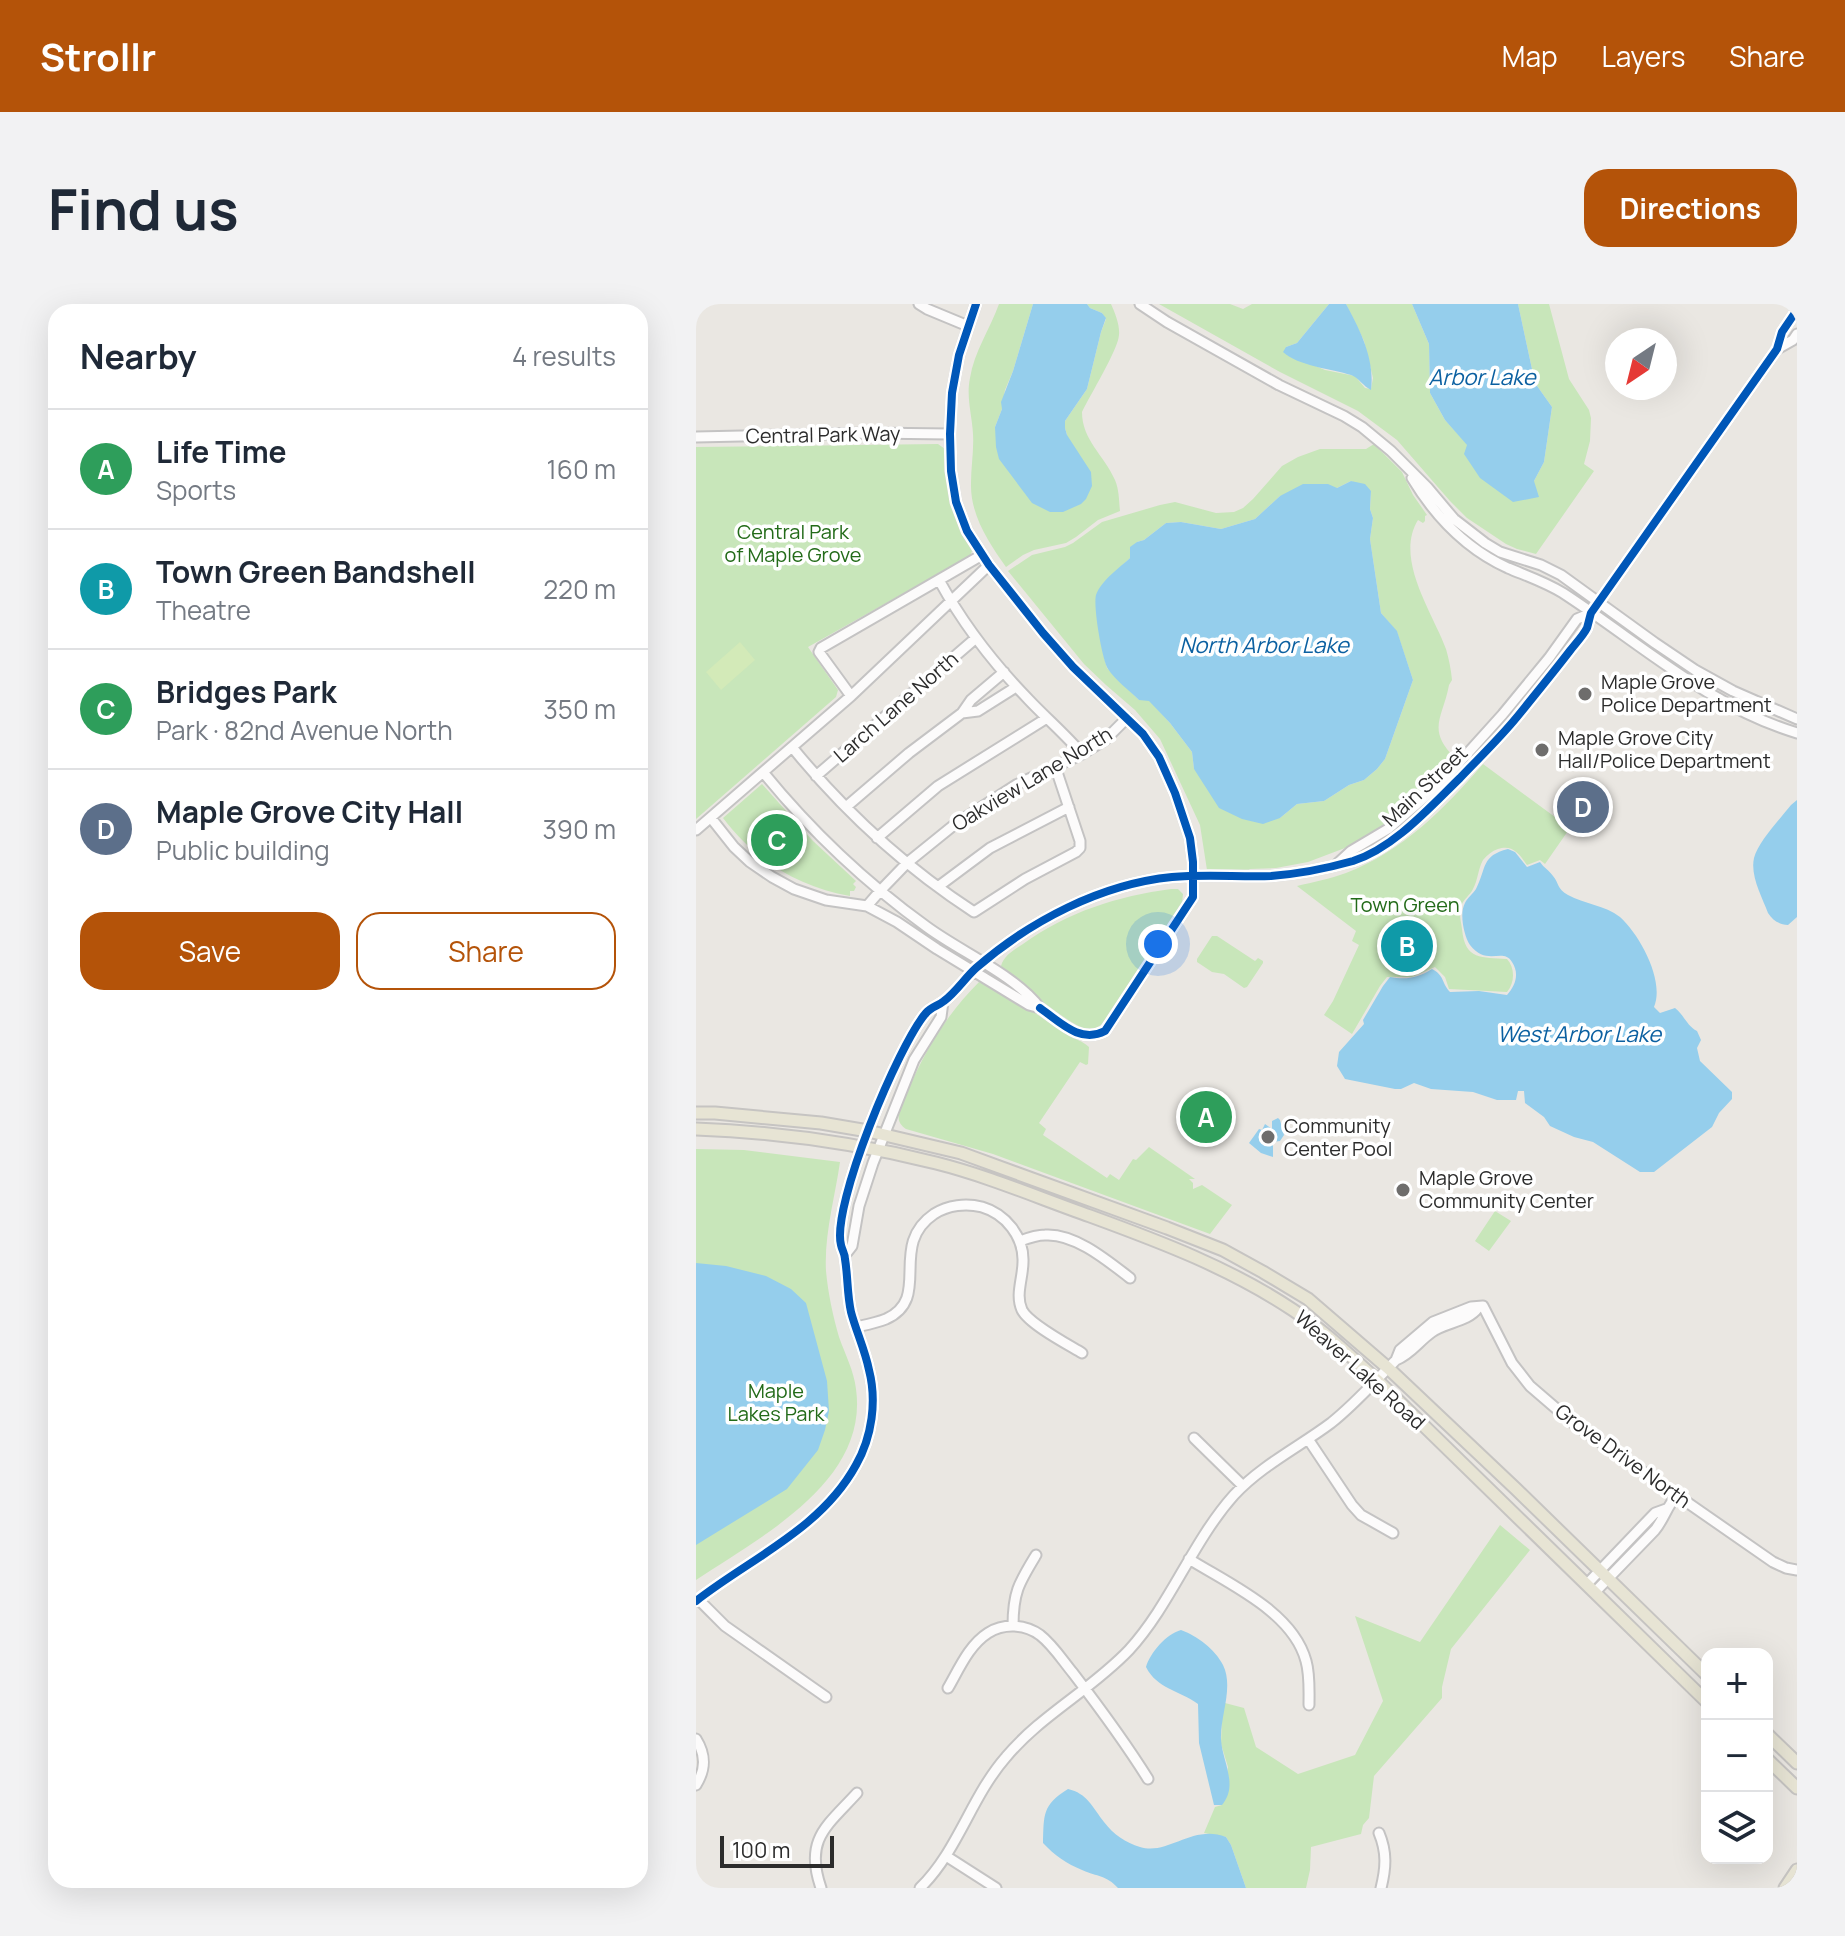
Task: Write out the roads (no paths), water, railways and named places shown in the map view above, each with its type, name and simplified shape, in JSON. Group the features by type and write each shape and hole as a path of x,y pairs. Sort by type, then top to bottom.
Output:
{"main road":[{"name":"Weaver Lake Road","path":"696,1113 821,1123 930,1145 1124,1211 1223,1250 1308,1299 1392,1364 1701,1669"},
{"name":"Weaver Lake Road","path":"696,1129 785,1134 937,1163 1177,1248 1219,1267 1296,1311 1337,1344 1701,1696"},
{"path":"1773,1740 1797,1763"},
{"path":"1773,1765 1797,1788"},
{"path":"1785,1888 1797,1870"}],"street":[{"path":"919,304 968,326"},
{"path":"763,772 830,847 880,891 1080,1035 1092,1036 1105,1031 1189,906 1195,892 1190,838 1159,757 1143,734 1073,667 989,565 967,531 956,502 951,471 952,393 959,355 976,304"},
{"path":"1140,304 1279,385 1344,416 1376,437 1427,487 1454,519 1500,552 1561,575 1655,643 1721,685 1797,719"},
{"name":"Main Street","path":"697,1600 798,1530 826,1506 856,1466 868,1438 873,1394 869,1367 848,1293 840,1229 868,1131 901,1052 929,1009 943,1002 982,963 1041,922 1085,900 1144,881 1176,877 1275,876 1337,864 1351,851 1388,829 1440,784 1503,714 1577,619 1591,613 1599,604 1777,349 1782,332 1797,310"},
{"name":"Main Street","path":"1777,349 1797,334"},
{"name":"Central Park Way","path":"696,437 950,434"},
{"path":"1406,468 1437,516 1482,554 1541,580 1714,697 1760,720 1797,733"},
{"path":"851,696 819,652 821,648 982,555"},
{"path":"696,830 851,696 989,565"},
{"path":"939,580 976,638 1016,687 1082,754"},
{"name":"Larch Lane North","path":"816,776 976,638"},
{"path":"846,807 962,713 971,700 1004,672"},
{"path":"962,713 978,711 1016,687"},
{"path":"877,838 938,786 1047,718"},
{"name":"Oakview Lane North","path":"867,906 907,863 954,825 1016,785 1105,740 1127,718"},
{"path":"792,747 877,838 974,912 1080,848 1055,766"},
{"name":"Oakview Lane North","path":"939,886 990,848 1069,807"},
{"path":"711,818 734,847 772,877 794,889 826,900 867,906 1029,1005 1040,1008"},
{"name":"Main Street","path":"845,1255 852,1246 865,1184 878,1150 914,1060 941,1017 943,1002"},
{"path":"856,1327 886,1319 898,1311 911,1286 910,1248 915,1237 933,1215 959,1205 985,1208 1010,1225 1020,1241 1024,1259 1019,1302 1023,1312 1027,1318 1082,1353"},
{"path":"1020,1241 1051,1235 1078,1243 1130,1278"},
{"name":"Grove Drive North","path":"1392,1364 1434,1331 1474,1314 1480,1307 1512,1363 1530,1386 1573,1423 1773,1562 1797,1570"},
{"path":"920,1888 946,1856 1005,1757 1040,1724 1113,1666 1131,1647 1147,1627 1218,1514 1243,1486 1344,1412 1392,1364"},
{"path":"1194,1438 1243,1486"},
{"path":"1308,1439 1361,1515 1393,1533"},
{"path":"1591,1588 1655,1530 1677,1495"},
{"path":"1013,1626 1017,1588 1036,1555"},
{"path":"1189,1559 1258,1601 1287,1627 1296,1638 1307,1665 1309,1705"},
{"path":"697,1600 725,1626 826,1697"},
{"path":"948,1688 979,1640 998,1628 1013,1626 1032,1630 1042,1637 1085,1689 1148,1779"},
{"path":"696,1739 705,1759 696,1785"},
{"path":"821,1888 814,1863 818,1839 857,1793"},
{"path":"1379,1833 1386,1859 1381,1888"},
{"path":"946,1856 996,1888"}],"water":[{"path":"1033,304 1087,304 1106,318 1087,389 1065,421 1067,435 1091,472 1092,486 1081,504 1063,512 1050,512 1032,503 999,459 996,447 995,427 1002,409 1001,402"},
{"path":"1329,304 1346,304 1356,324 1369,356 1371,390 1351,375 1306,364 1283,352 1286,347 1297,343"},
{"name":"Arbor Lake","path":"1412,304 1518,304 1535,383 1552,407 1544,462 1534,481 1539,497 1513,502 1480,478 1464,454 1467,445 1445,420 1430,393 1429,344"},
{"name":"North Arbor Lake","path":"1351,481 1365,484 1371,491 1373,518 1370,539 1381,613 1397,631 1413,680 1385,759 1364,780 1349,785 1324,801 1297,804 1280,818 1263,824 1242,819 1219,808 1194,769 1192,752 1170,723 1149,701 1139,700 1108,669 1099,632 1096,595 1106,580 1130,558 1130,547 1166,523 1181,522 1221,529 1255,519 1280,496 1303,484 1328,484 1337,488"},
{"path":"1797,800 1797,917 1788,925 1776,922 1768,913 1757,886 1753,865 1756,852 1765,838"},
{"name":"West Arbor Lake","path":"1508,849 1515,852 1527,867 1540,862 1564,893 1614,913 1628,925 1649,959 1656,984 1654,1007 1660,1013 1675,1008 1697,1031 1701,1040 1697,1048 1700,1061 1732,1092 1732,1099 1719,1113 1712,1127 1654,1172 1640,1172 1593,1142 1550,1126 1544,1117 1525,1103 1524,1091 1518,1091 1516,1100 1497,1100 1473,1092 1431,1089 1414,1083 1395,1089 1345,1079 1337,1066 1339,1052 1364,1024 1363,1020 1390,977 1412,978 1432,969 1439,974 1450,992 1479,991 1507,995 1516,975 1512,962 1504,956 1482,955 1476,951 1468,941 1462,918 1463,907 1476,889 1486,863 1493,855"},
{"name":"Community Center Pool","path":"1278,1118 1284,1135 1280,1141 1273,1142 1273,1157 1261,1153 1249,1143 1265,1124 1272,1129 1272,1121"},
{"path":"696,1263 726,1266 766,1276 791,1289 806,1303 827,1381 829,1411 818,1450 787,1489 696,1545"},
{"path":"1181,1630 1210,1648 1220,1659 1226,1674 1221,1739 1229,1789 1222,1805 1214,1805 1199,1743 1198,1704 1162,1685 1146,1667 1159,1645"},
{"path":"1068,1789 1085,1798 1116,1834 1140,1847 1160,1847 1202,1834 1226,1837 1246,1888 1118,1888 1106,1878 1071,1865 1043,1843 1046,1812 1053,1800"}],"place":[{"name":"Maple Grove Police Department","path":"1585,694"},
{"name":"Maple Grove City Hall/Police Department","path":"1542,750"},
{"name":"Maple Grove City Hall","path":"1583,807"},
{"name":"Bridges Park","path":"777,840"},
{"name":"Town Green Bandshell","path":"1407,946"},
{"name":"Life Time","path":"1206,1117"},
{"name":"Community Center Pool","path":"1268,1137"},
{"name":"Maple Grove Community Center","path":"1403,1190"}],"park label":[{"name":"Central Park of Maple Grove","path":"793,544"},
{"name":"Town Green","path":"1405,905"},
{"name":"Maple Lakes Park","path":"776,1402"}]}
